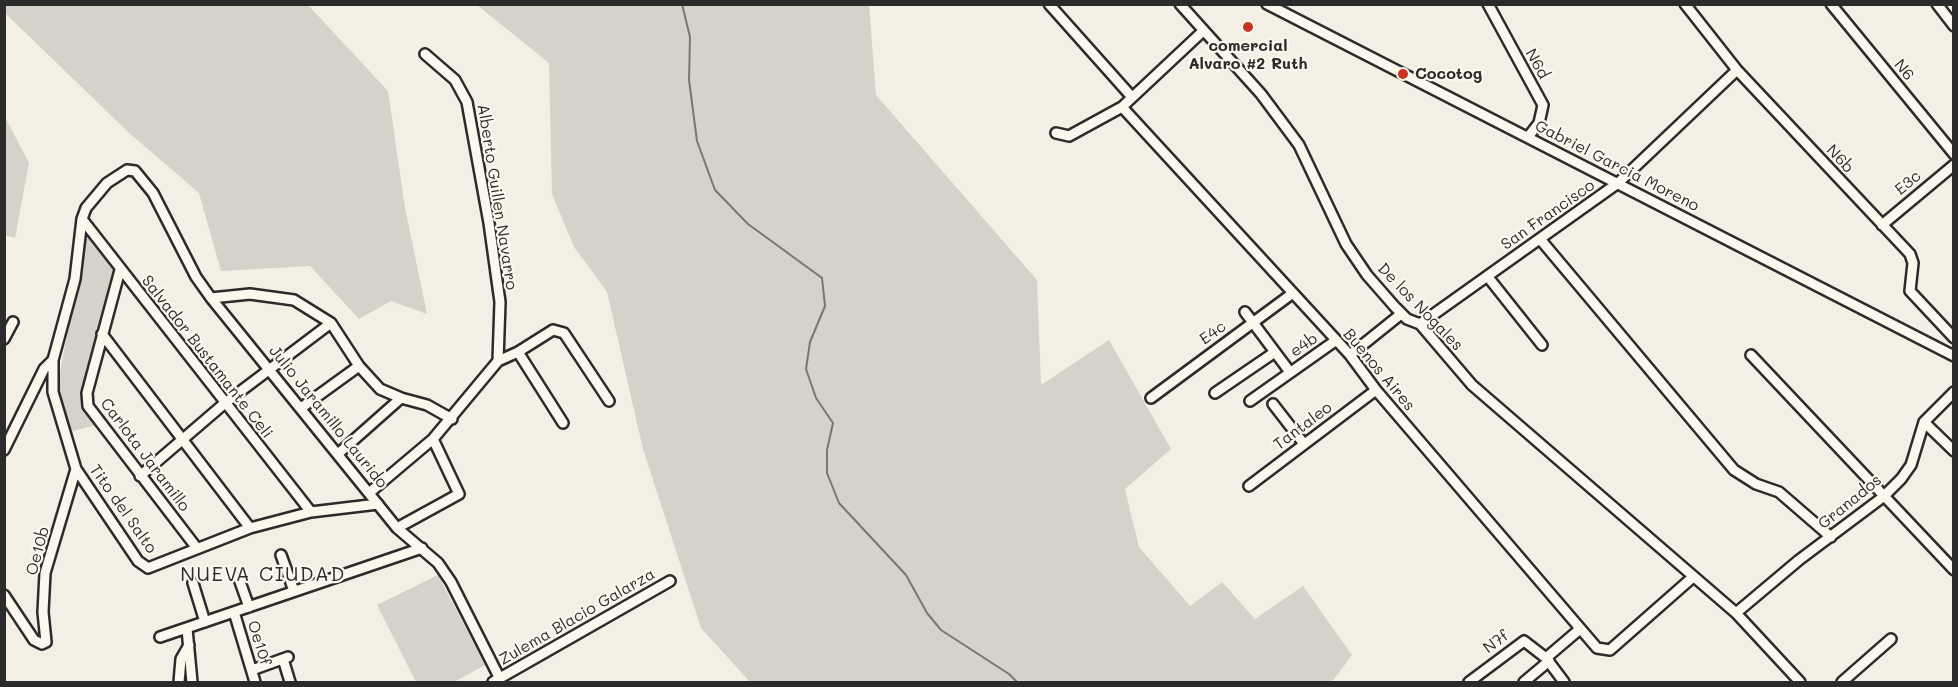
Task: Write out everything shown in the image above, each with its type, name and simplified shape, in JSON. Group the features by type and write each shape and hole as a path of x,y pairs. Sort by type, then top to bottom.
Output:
{"street":[{"path":"1048,4 1131,96"},
{"name":"De los Nogales","path":"1179,4 1202,32 1261,94 1299,145 1346,244 1367,275 1401,314 1410,321 1420,324 1472,385 1736,613 1800,682"},
{"name":"Gabriel Garcia Moreno","path":"1267,4 1953,356"},
{"name":"N6d","path":"1488,4 1543,105 1539,123 1528,137"},
{"name":"N6b","path":"1685,4 1737,70 1910,254 1913,263 1910,291 1953,338"},
{"name":"N6","path":"1831,4 1953,154"},
{"path":"1937,4 1953,26"},
{"path":"1056,133 1069,136 1122,107 1131,96 1202,32"},
{"name":"Alberto Guillen Navarro","path":"425,54 455,80 467,102 488,212 500,302 498,361"},
{"name":"San Francisco","path":"1420,324 1488,278 1618,183 1737,70"},
{"name":"Buenos Aires","path":"1122,107 1350,355 1376,390 1597,648 1603,651 1610,650 1693,577"},
{"name":"E3c","path":"1882,225 1953,165"},
{"name":"Julio Jaramillo Laurido","path":"82,219 86,208 106,183 127,170 135,171 153,193 196,277 211,298 339,453 397,528 438,563 452,582 496,680"},
{"path":"4,450 44,369 53,360 75,279 82,219"},
{"name":"Salvador Bustamante Celi","path":"82,219 311,512"},
{"path":"1540,239 1734,470 1756,484 1779,492 1831,537"},
{"name":"Carlota Jaramillo","path":"120,270 87,393 88,406 196,547"},
{"path":"1488,278 1542,345"},
{"name":"E4c","path":"1151,398 1293,293"},
{"path":"211,298 250,294 294,300 331,323 359,366 380,389 401,398 428,405 452,419"},
{"path":"1245,312 1290,372"},
{"path":"1350,355 1401,314"},
{"path":"4,339 13,322"},
{"path":"140,476 225,403 331,323"},
{"path":"369,493 433,439 498,361 518,352 553,330 564,333 609,401"},
{"path":"102,334 250,528"},
{"name":"e4b","path":"1250,401 1335,341"},
{"path":"518,352 562,423"},
{"path":"1215,393 1275,352"},
{"path":"1751,355 1844,451 1883,497 1953,570"},
{"name":"Tito del Salto","path":"53,360 53,392 76,469 138,561 148,568 196,547"},
{"path":"301,408 359,366"},
{"name":"Tantaleo","path":"1249,486 1376,390"},
{"name":"Granados","path":"1736,613 1799,560 1883,497 1906,474 1918,448 1924,422 1953,392"},
{"path":"339,453 401,398"},
{"path":"1273,404 1305,444"},
{"path":"1924,422 1953,451"},
{"path":"397,528 459,494 433,439"},
{"name":"Oe10b","path":"4,595 34,640 42,644 46,642 43,612 45,573 76,469"},
{"path":"196,547 250,528 311,512 378,504"},
{"path":"160,637 422,548"},
{"path":"281,555 294,591"},
{"path":"239,579 249,607"},
{"name":"Zulema Blacio Galarza","path":"496,680 670,581"},
{"path":"193,583 205,622"},
{"name":"Oe10f","path":"234,612 255,682"},
{"path":"187,629 192,682"},
{"path":"1524,682 1580,629"},
{"path":"1842,682 1890,639"},
{"name":"N7f","path":"1469,682 1522,641 1534,647 1564,682"},
{"path":"179,682 182,659 189,645"},
{"path":"252,670 286,658 290,682"}],"shaded area":[{"path":"4,5 308,5 388,91 405,208 427,314 391,301 359,319 310,266 221,271 199,193 127,131 5,13"},
{"path":"477,5 869,5 876,95 1037,280 1041,385 1109,340 1171,449 1125,489 1139,547 1190,606 1222,582 1255,619 1303,586 1352,655 1332,682 750,682 701,628 643,449 607,292 574,247 552,194 549,63"},
{"path":"5,117 29,163 15,238 5,235"},
{"path":"86,232 116,272 81,402 96,425 70,432 57,389"},
{"path":"438,575 485,665 454,682 416,682 377,605"}],"waterway":[{"path":"682,4 690,37 689,80 697,141 715,190 748,224 822,278 825,306 810,342 806,369 816,398 833,423 827,450 827,473 839,503 906,575 927,613 941,630 1009,674 1017,682"}],"place":[{"name":"comercial Alvaro #2 Ruth","path":"1248,27"},
{"name":"Cocotog","path":"1403,74"}],"district":[{"name":"NUEVA CIUDAD","path":"263,575"}]}
